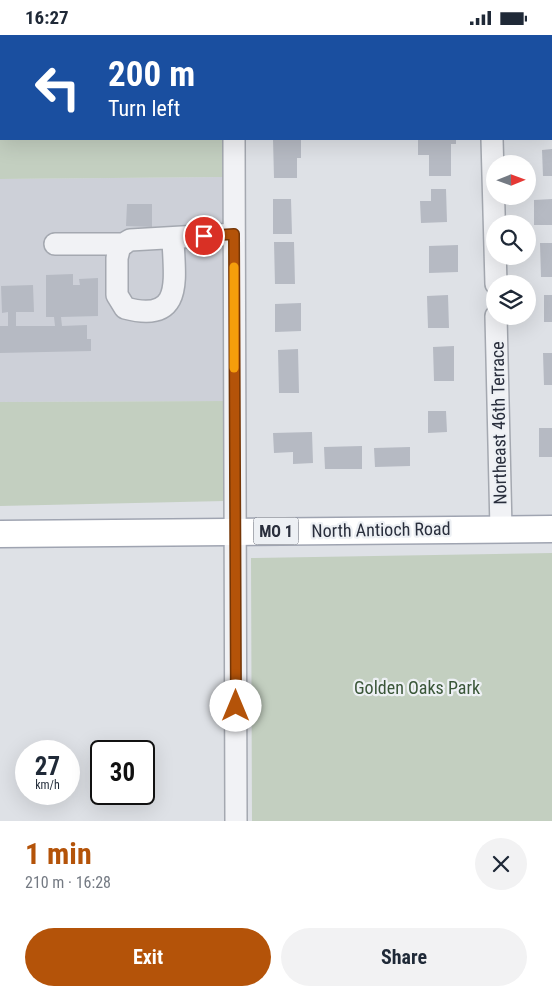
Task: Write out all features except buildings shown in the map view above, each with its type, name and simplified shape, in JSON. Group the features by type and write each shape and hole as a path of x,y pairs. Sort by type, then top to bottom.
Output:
{"main road":[{"name":"North Antioch Road","path":"0,534 552,529"}],"street":[{"path":"234,140 236,821"},
{"path":"492,140 496,275"},
{"path":"173,238 173,296 168,303 157,309 136,311 125,308 117,295 117,258 120,246 130,240 234,234"},
{"path":"55,244 124,244"},
{"name":"Northeast 46th Terrace","path":"496,325 502,529"}],"shaded area":[{"path":"225,177 224,401 0,402 0,179"}],"green space":[{"path":"0,140 225,140 225,177 0,179"},
{"path":"224,401 225,501 0,506 0,402"},
{"name":"Golden Oaks Park","path":"552,553 552,821 252,821 251,558"}],"slow traffic":[{"path":"234,267 234,368"}],"route":[{"path":"204,236 234,234 236,706"}]}
